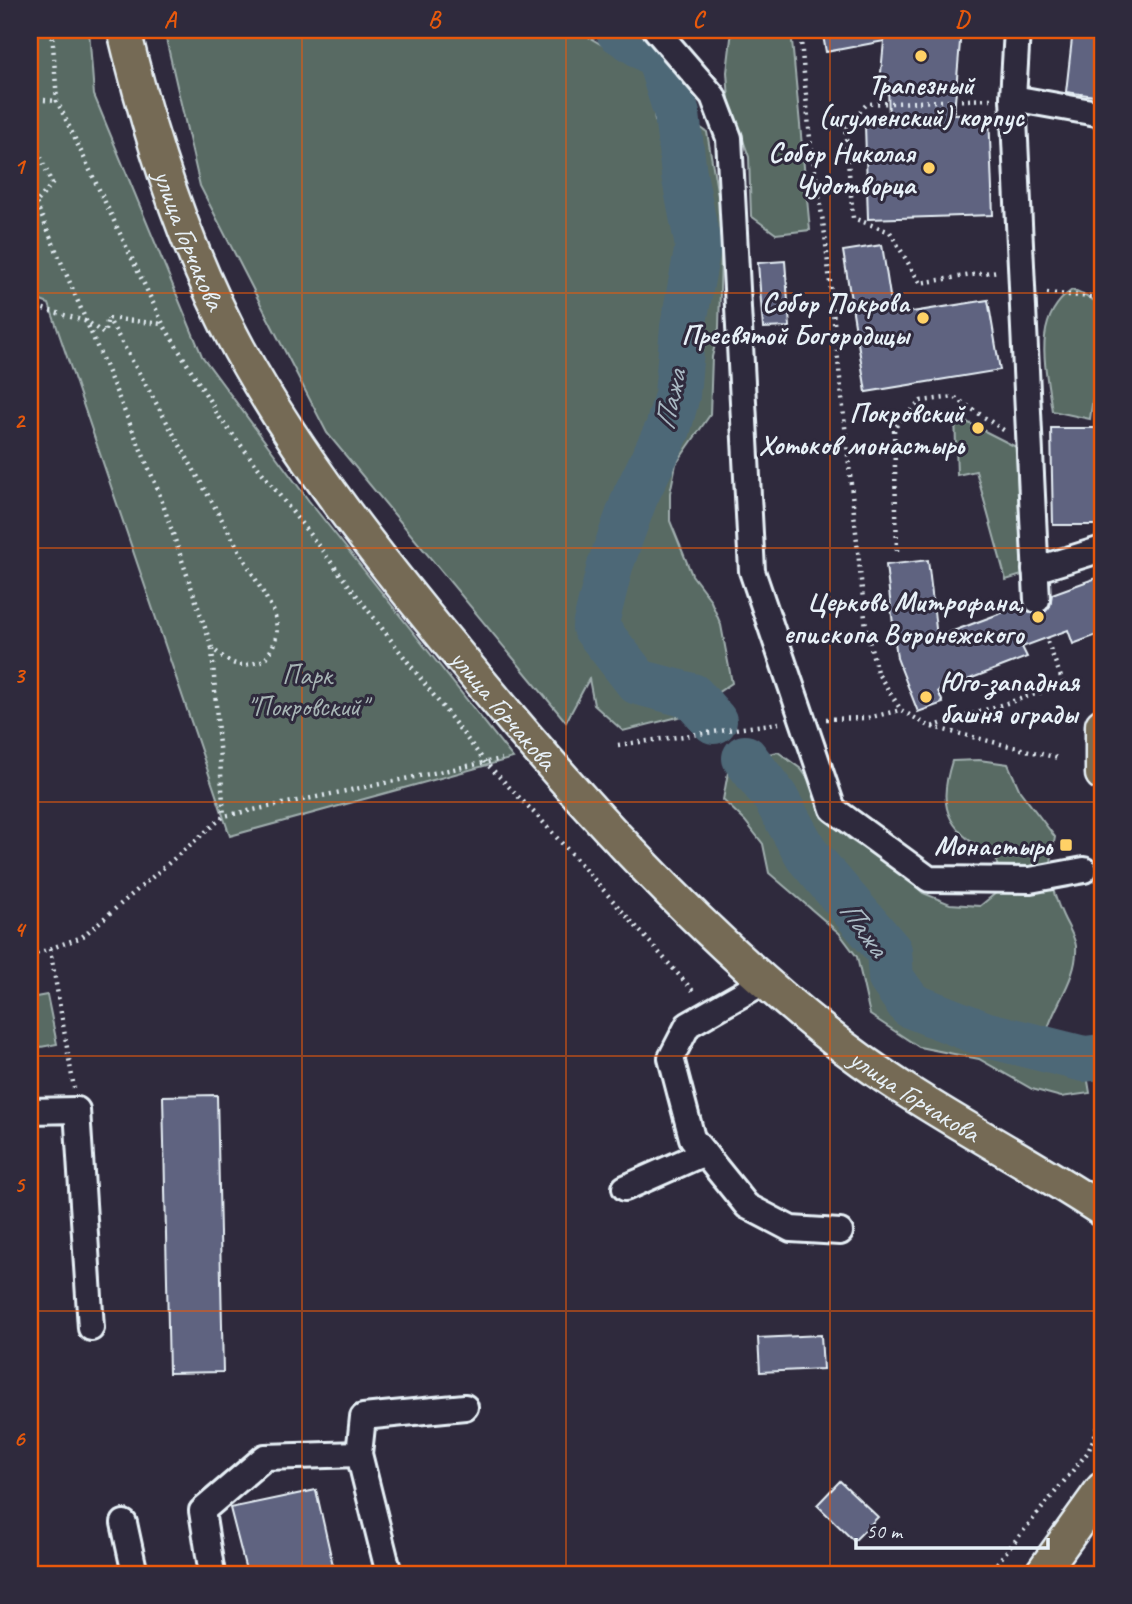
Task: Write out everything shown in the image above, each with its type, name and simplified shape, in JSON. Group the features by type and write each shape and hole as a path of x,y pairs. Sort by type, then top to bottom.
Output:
{"main road":[{"name":"улица Горчакова","path":"124,30 151,132 195,253 238,346 284,425 411,597 541,755 617,838 765,981 823,1032 948,1119 1096,1201"},
{"path":"1102,725 1102,774"},
{"path":"1041,1574 1102,1489"}],"lane":[{"path":"656,30 713,96 729,138 752,571 833,810 929,879 1030,880 1084,870"},
{"path":"1017,30 1013,98 1020,268 1032,449 1037,600"},
{"path":"1013,98 1102,114"},
{"path":"1035,570 1102,549"},
{"path":"765,981 688,1025 671,1058 692,1138 747,1206 791,1229 841,1232"},
{"path":"30,1111 77,1110 91,1328"},
{"path":"625,1188 704,1153"},
{"path":"389,1574 359,1454 363,1417 466,1407"},
{"path":"212,1574 202,1511 265,1457 359,1454"},
{"path":"124,1523 135,1574"}],"path":[{"path":"52,30 58,102 163,324 220,418 485,762 543,822 712,1012"},
{"path":"800,30 810,139 825,235 866,628 877,672 901,710 931,727 1058,758"},
{"path":"1013,98 867,104 845,127 853,218 890,232 920,284 1020,268"},
{"path":"30,99 58,102"},
{"path":"30,131 52,184 36,203"},
{"path":"30,202 36,203"},
{"path":"36,203 158,490 212,648 224,816"},
{"path":"30,283 33,305 88,322 104,334 108,318"},
{"path":"1022,295 1060,292 1102,298"},
{"path":"108,318 163,324"},
{"path":"108,318 273,610 278,624 276,643 265,660 246,666 231,665 212,648"},
{"path":"897,551 894,428 921,401 954,397 1032,449"},
{"path":"931,727 1065,685 1046,638"},
{"path":"618,745 803,720 867,718 901,710"},
{"path":"30,956 82,937 224,816 502,759"},
{"path":"50,948 77,1110"},
{"path":"988,1574 1088,1452 1102,1418"}],"green space":[{"name":"Парк \"Покровский\"","path":"30,30 89,30 94,95 202,356 309,501 513,758 230,836 49,304 30,297"},
{"path":"164,30 576,30 649,72 655,121 684,116 707,132 722,219 719,328 712,357 710,415 676,464 670,493 670,521 692,575 710,599 721,625 732,683 682,716 623,731 594,705 589,679 566,722 327,433 200,186"},
{"path":"732,30 791,30 810,230 776,234 751,216 749,157 729,100 727,72"},
{"path":"1072,290 1102,304 1102,362 1097,369 1090,419 1052,411 1047,378 1044,345 1046,330 1059,302"},
{"path":"955,416 1016,447 1022,575 1006,580 976,471 957,475"},
{"path":"778,752 801,769 817,791 829,819 849,839 896,869 923,893 950,904 980,906 1002,888 996,859 968,839 951,819 947,808 947,779 952,761 979,760 1008,764 1020,791 1055,837 1051,859 1052,887 1074,939 1076,957 1074,968 1048,1028 1087,1075 1090,1093 1061,1097 1032,1089 979,1059 919,1047 870,1015 857,957 839,933 769,873 763,844 745,821 723,800 728,772 751,757"},
{"path":"47,995 57,1044 30,1049 30,998"}],"building":[{"name":"Собор Николая Чудотворца","path":"822,30 961,30 954,114 989,113 993,215 868,219 865,125 889,124 888,83 880,83 884,41 826,52"},
{"path":"1073,30 1102,30 1102,97 1066,92"},
{"name":"Собор Покрова Пресвятой Богородицы","path":"882,245 893,315 988,300 1000,370 866,392 843,251"},
{"path":"785,261 790,327 763,328 758,263"},
{"path":"1051,428 1100,428 1101,525 1053,525"},
{"path":"928,560 937,637 1023,605 1031,613 1044,613 1050,606 1052,594 1102,576 1102,633 1073,644 1068,630 1022,647 1027,657 938,691 943,703 918,712 897,658 886,565"},
{"path":"217,1095 223,1372 169,1373 163,1096"},
{"path":"821,1335 823,1369 760,1372 758,1338"},
{"path":"840,1481 878,1517 854,1541 817,1505"},
{"path":"316,1490 335,1574 247,1574 230,1508"}],"waterway":[{"name":"Пажа","path":"618,30 659,57 677,114 684,174 698,246 683,327 677,395 668,429 635,497 610,566 595,627 638,682 692,696 714,721"},
{"name":"Пажа","path":"745,758 775,797 807,855 889,951 891,978 910,1005 984,1034 1084,1059 1102,1057"}],"place":[{"name":"Трапезный (игуменский) корпус","path":"921,56"},
{"name":"Собор Николая Чудотворца","path":"929,168"},
{"name":"Собор Покрова Пресвятой Богородицы","path":"923,318"},
{"name":"Покровский Хотьков монастырь","path":"978,428"},
{"name":"Церковь Митрофана, епископа Воронежского","path":"1038,617"},
{"name":"Юго-западная башня ограды","path":"926,697"},
{"name":"Монастырь","path":"1066,845"}]}
